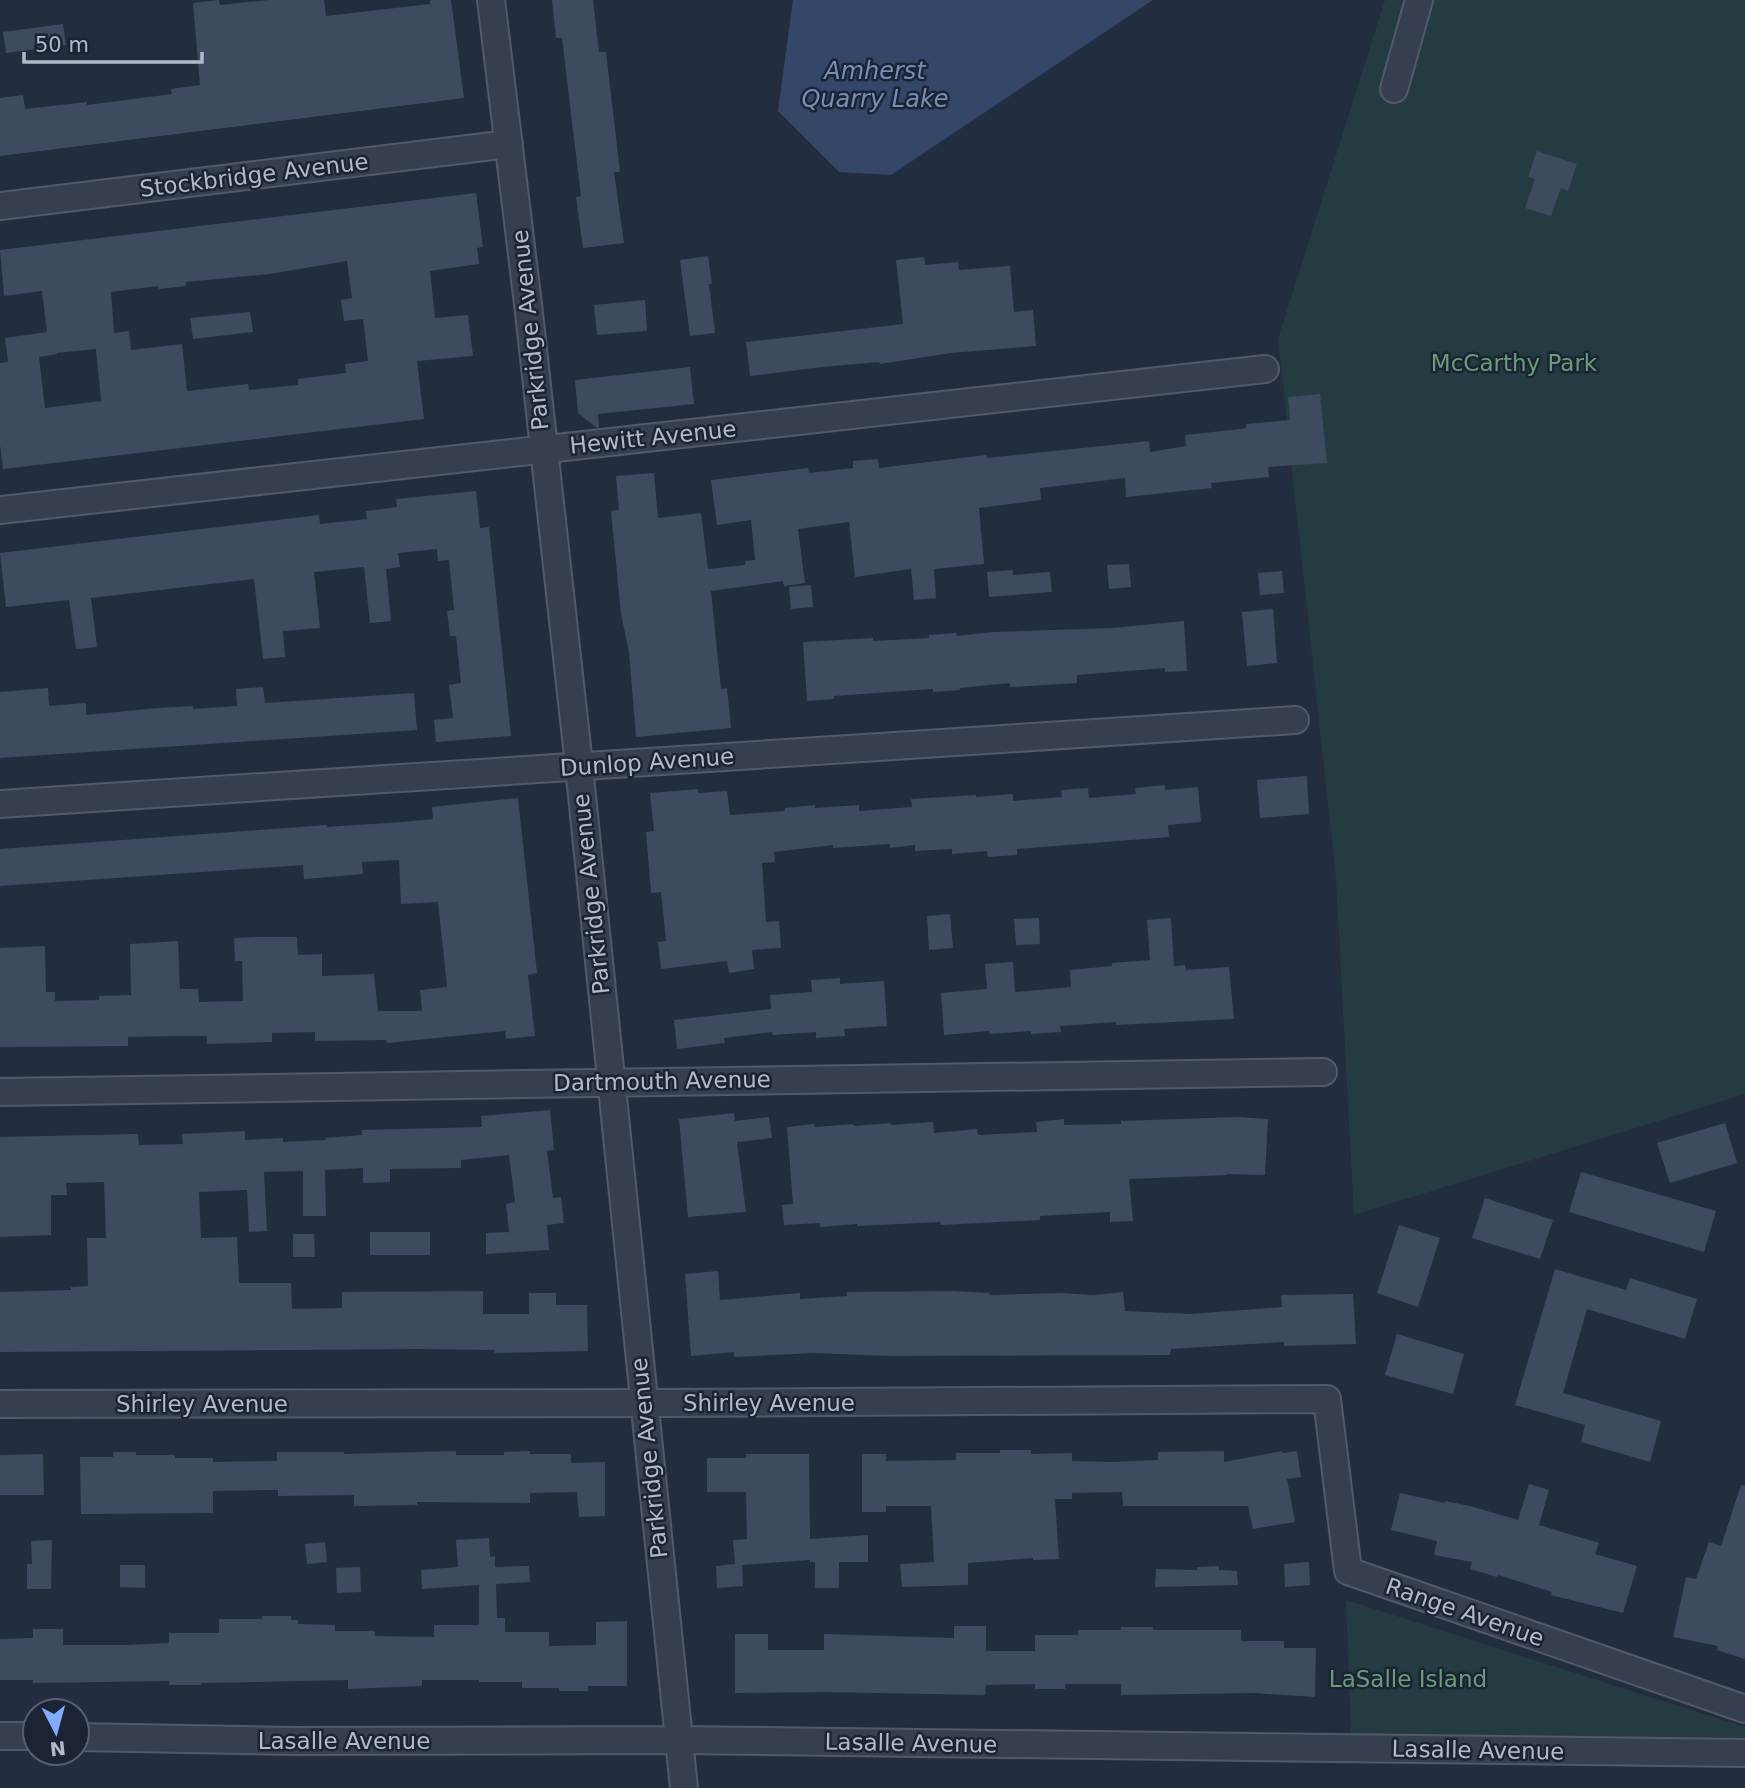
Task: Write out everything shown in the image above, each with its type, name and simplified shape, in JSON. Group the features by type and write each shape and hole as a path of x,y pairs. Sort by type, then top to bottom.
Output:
{"street":[{"name":"Parkridge Avenue","path":"491,0 579,767 684,1788"},
{"path":"1394,89 1419,0"},
{"name":"Stockbridge Avenue","path":"0,206 509,144"},
{"name":"Hewitt Avenue","path":"0,510 1265,369"},
{"name":"Dunlop Avenue","path":"0,804 1295,720"},
{"name":"Dartmouth Avenue","path":"0,1093 1323,1072"},
{"name":"Shirley Avenue","path":"0,1404 1327,1399"},
{"name":"Range Avenue","path":"1327,1399 1348,1571 1745,1709"},
{"path":"0,1736 21,1736"},
{"name":"Lasalle Avenue","path":"91,1737 292,1741 678,1740 1745,1753"}],"green space":[{"name":"McCarthy Park","path":"1385,0 1745,0 1745,1094 1354,1215 1336,879 1278,339"},
{"name":"LaSalle Island","path":"1346,1600 1745,1727 1745,1739 1351,1736"}],"water":[{"name":"Amherst Quarry Lake","path":"793,0 1153,0 891,175 839,172 778,111"}],"building":[{"path":"219,0 220,5 269,0 324,0 326,16 430,4 430,0 451,0 464,98 0,156 0,98 23,95 25,109 87,102 87,105 172,94 171,89 200,85 193,3"},
{"path":"552,0 593,0 599,52 606,52 620,172 614,172 624,243 583,248 576,197 581,196 562,38 556,38"},
{"path":"63,24 66,45 6,53 3,32"},
{"path":"1537,151 1577,164 1568,191 1561,188 1551,216 1525,208 1535,179 1528,177"},
{"path":"476,193 483,247 477,248 479,264 430,271 435,318 468,315 473,356 417,361 424,419 3,469 0,445 0,363 8,362 5,338 47,332 42,291 4,296 0,250","holes":["347,261 352,298 341,300 344,321 363,319 368,361 345,364 346,373 298,379 298,385 249,390 248,384 187,391 182,344 131,350 129,331 114,333 111,292 158,286 159,289 186,286 186,282 269,274","96,349 101,401 45,408 39,357"]},
{"path":"708,256 715,333 690,336 680,260"},
{"path":"924,257 925,265 958,262 959,270 1010,266 1014,312 1033,310 1036,346 750,376 746,342 903,324 896,260"},
{"path":"645,300 647,331 597,335 594,305"},
{"path":"250,312 253,332 193,339 190,318"},
{"path":"690,367 694,404 598,414 597,428 578,413 575,380"},
{"path":"1320,394 1327,463 1268,467 1269,477 1211,483 1212,488 1126,497 1125,478 1040,488 1041,500 979,508 984,564 934,569 936,598 914,600 911,569 855,577 849,522 798,529 805,583 784,586 783,581 711,591 721,689 727,688 731,728 636,737 629,652 621,614 611,511 619,510 616,476 654,473 658,518 701,513 708,569 745,565 745,561 755,560 751,520 717,525 711,480 808,468 809,473 853,468 853,461 878,459 879,468 986,455 987,458 1149,441 1150,452 1186,446 1185,435 1246,428 1246,424 1290,420 1288,397"},
{"path":"476,491 480,528 489,527 511,736 436,742 434,720 453,718 449,685 461,683 456,636 450,636 447,611 454,610 449,560 438,561 437,549 398,553 400,567 386,569 391,621 370,623 364,567 314,572 320,628 283,631 285,657 263,659 254,579 91,598 97,647 76,649 69,600 6,607 0,553 319,515 320,524 367,519 366,511 397,507 396,499"},
{"path":"1129,564 1131,587 1109,589 1107,565"},
{"path":"1013,570 1013,575 1050,572 1052,592 989,597 987,572"},
{"path":"1282,571 1284,593 1260,595 1258,573"},
{"path":"811,585 813,607 791,609 789,587"},
{"path":"1273,609 1277,663 1247,666 1242,612"},
{"path":"1184,621 1187,671 1165,672 1165,668 1077,675 1077,683 1010,687 1010,683 933,692 933,689 834,696 834,699 807,701 803,642 873,638 873,641 929,638 929,635 956,633 957,636 1112,628"},
{"path":"263,687 265,703 414,693 417,730 0,758 0,692 48,688 49,706 86,703 86,715 158,708 237,706 236,689"},
{"path":"1307,776 1309,814 1260,818 1257,780"},
{"path":"1165,785 1165,790 1198,787 1201,822 1168,825 1169,837 1017,849 1017,855 988,857 987,851 952,854 952,849 915,851 915,845 890,848 890,844 833,848 833,845 774,852 775,862 762,863 766,922 779,921 781,948 752,950 754,969 729,973 727,961 661,969 658,942 666,941 661,892 651,893 646,832 654,831 650,793 698,789 698,793 727,791 730,815 785,811 785,808 815,805 815,808 859,805 859,811 912,807 911,799 976,795 1013,794 1013,801 1062,797 1061,790 1088,788 1089,798 1136,794 1135,788"},
{"path":"518,798 537,973 528,975 535,1036 506,1039 505,1031 387,1043 386,1040 315,1041 315,1032 272,1033 272,1042 207,1044 207,1036 172,1036 128,1037 128,1046 0,1047 0,948 45,946 46,992 55,992 55,1001 99,1000 99,996 131,995 130,944 178,941 180,989 198,989 199,1002 243,1001 242,961 235,961 234,938 256,937 297,937 298,955 322,954 322,976 374,974 378,1011 422,1011 420,990 447,987 438,902 401,904 399,860 362,862 363,874 304,879 303,865 0,886 0,849 433,819 432,807"},
{"path":"950,914 953,948 929,950 927,916"},
{"path":"1039,918 1040,944 1016,945 1014,919"},
{"path":"1171,918 1174,966 1185,965 1186,970 1229,967 1234,1019 1060,1026 1061,1032 1031,1034 1031,1031 990,1034 989,1031 944,1035 941,993 987,989 985,964 1013,962 1015,992 1071,987 1070,970 1150,960 1147,920"},
{"path":"840,978 840,984 884,981 887,1026 844,1029 845,1036 816,1038 816,1032 773,1035 772,1032 724,1038 725,1043 677,1049 674,1020 771,1009 770,995 812,992 811,980"},
{"path":"550,1110 554,1150 547,1151 553,1198 561,1197 564,1223 547,1225 549,1250 486,1254 486,1233 509,1232 506,1204 515,1202 509,1155 461,1160 461,1168 390,1169 390,1182 363,1183 363,1168 325,1170 326,1216 303,1216 303,1171 264,1172 267,1231 249,1232 247,1190 199,1192 201,1238 237,1237 239,1283 291,1283 292,1309 342,1308 342,1292 483,1291 483,1314 529,1314 529,1293 556,1293 556,1305 587,1305 588,1351 495,1353 494,1350 418,1349 0,1352 0,1292 71,1290 71,1287 88,1286 87,1238 106,1238 104,1182 66,1183 67,1195 51,1195 51,1235 0,1237 0,1137 138,1134 139,1145 183,1144 182,1134 245,1131 245,1140 326,1140 325,1138 362,1135 362,1130 482,1127 481,1116"},
{"path":"734,1113 735,1121 769,1117 772,1138 737,1142 746,1212 688,1217 679,1119"},
{"path":"1238,1117 1268,1119 1265,1175 1227,1174 1129,1179 1133,1221 1110,1222 1110,1212 1040,1216 1040,1220 941,1225 940,1222 820,1227 820,1223 784,1225 782,1205 793,1204 787,1127 933,1122 934,1133 977,1129 978,1135 1037,1132 1036,1122 1064,1119 1064,1125"},
{"path":"1725,1123 1737,1163 1670,1183 1657,1143"},
{"path":"1581,1172 1716,1211 1704,1252 1569,1212"},
{"path":"1485,1198 1553,1220 1540,1259 1472,1238"},
{"path":"1399,1225 1440,1238 1418,1307 1377,1293"},
{"path":"370,1232 430,1232 430,1255 370,1255"},
{"path":"293,1234 314,1234 315,1257 293,1257"},
{"path":"1555,1269 1626,1290 1630,1278 1697,1299 1685,1339 1587,1309 1563,1393 1661,1421 1650,1462 1581,1442 1585,1425 1515,1405"},
{"path":"718,1271 720,1300 800,1293 800,1299 847,1296 847,1292 952,1291 989,1295 1094,1295 1123,1292 1125,1311 1191,1314 1282,1307 1281,1295 1353,1294 1356,1344 1284,1346 1284,1342 1171,1349 1170,1355 890,1356 813,1353 734,1357 734,1352 691,1356 685,1274"},
{"path":"1397,1334 1464,1354 1453,1394 1385,1375"},
{"path":"1000,1450 1031,1450 1031,1454 1072,1453 1072,1461 1112,1462 1158,1460 1158,1452 1224,1451 1224,1462 1282,1451 1297,1451 1301,1477 1287,1479 1295,1522 1253,1529 1248,1506 1123,1506 1122,1492 1072,1493 1072,1499 1055,1499 1059,1559 1033,1558 968,1563 968,1585 902,1587 900,1564 934,1562 931,1506 886,1506 886,1512 862,1512 862,1454 886,1454 886,1461 956,1460 956,1453 1000,1453"},
{"path":"456,1451 456,1455 504,1455 504,1452 530,1451 530,1454 571,1454 571,1463 605,1462 605,1516 579,1517 577,1492 530,1493 530,1503 417,1502 417,1505 354,1506 354,1495 278,1496 278,1490 213,1491 213,1513 81,1514 80,1457 113,1457 113,1452 136,1452 136,1455 213,1458 213,1462 277,1461 277,1452 344,1454"},
{"path":"43,1454 44,1495 0,1495 0,1455"},
{"path":"746,1454 809,1454 810,1539 868,1535 868,1562 839,1562 839,1588 815,1588 815,1562 810,1560 742,1565 743,1586 717,1588 716,1566 735,1564 733,1540 747,1539 746,1492 707,1492 707,1458 746,1458"},
{"path":"1529,1484 1549,1490 1539,1525 1599,1543 1595,1554 1637,1566 1623,1613 1551,1595 1552,1592 1470,1569 1472,1562 1434,1555 1437,1541 1391,1530 1400,1493 1470,1506 1518,1520"},
{"path":"1741,1485 1745,1486 1745,1659 1717,1650 1718,1646 1673,1637 1686,1577 1696,1579 1709,1542 1721,1546"},
{"path":"489,1538 490,1557 495,1556 495,1567 529,1566 530,1582 496,1584 497,1618 505,1618 505,1632 549,1632 549,1646 596,1645 596,1622 627,1621 627,1686 588,1686 588,1691 559,1691 559,1688 522,1688 522,1682 422,1680 422,1686 348,1689 348,1680 169,1685 169,1681 33,1683 33,1680 0,1680 0,1639 33,1638 33,1629 63,1629 63,1645 127,1645 169,1643 169,1633 219,1633 219,1619 262,1619 262,1616 291,1616 291,1620 298,1620 298,1624 335,1625 335,1631 375,1631 375,1636 434,1637 434,1625 479,1625 479,1585 422,1589 421,1570 458,1567 456,1540"},
{"path":"52,1540 51,1589 27,1589 27,1564 32,1564 31,1541"},
{"path":"325,1542 327,1562 307,1564 305,1544"},
{"path":"1309,1562 1310,1585 1285,1587 1284,1564"},
{"path":"120,1565 145,1565 145,1588 120,1587"},
{"path":"1219,1566 1219,1570 1237,1571 1238,1585 1155,1587 1156,1569 1197,1570 1197,1567"},
{"path":"360,1567 361,1592 337,1593 336,1568"},
{"path":"954,1626 986,1626 986,1651 1035,1651 1035,1635 1078,1635 1078,1630 1153,1627 1153,1630 1241,1630 1241,1641 1284,1641 1284,1648 1316,1648 1315,1697 1253,1693 1121,1695 1121,1684 1065,1684 1065,1689 1035,1689 1035,1684 986,1685 985,1695 735,1693 735,1634 768,1634 768,1650 824,1650 824,1634 954,1638"}]}
